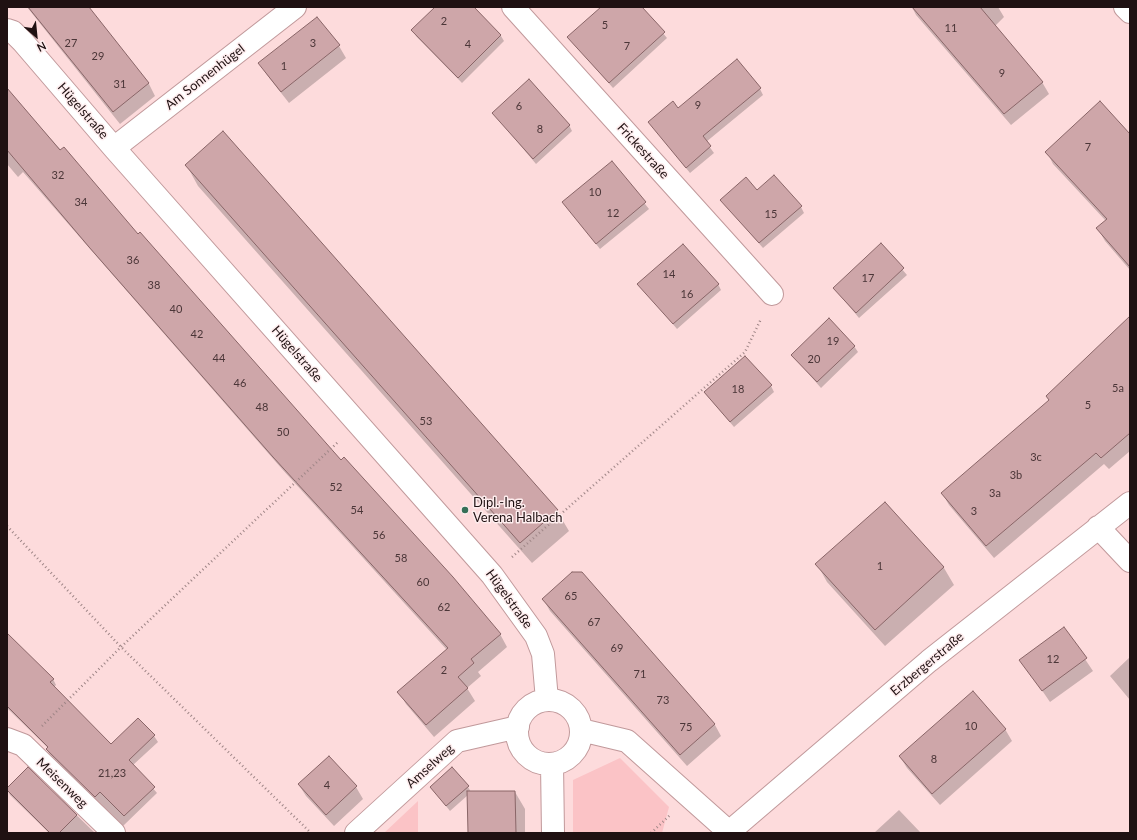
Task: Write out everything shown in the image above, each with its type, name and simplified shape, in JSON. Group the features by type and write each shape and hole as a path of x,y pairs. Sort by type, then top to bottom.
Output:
{"street":[{"name":"Am Sonnenhügel","path":"114,148 295,7"},
{"name":"Frickestraße","path":"513,7 772,294"},
{"path":"1125,7 1130,12"},
{"name":"Hügelstraße","path":"7,30 13,32 23,42 114,148 492,574 536,636 543,654 547,700"},
{"name":"Erzbergerstraße","path":"729,833 929,661 1130,502"},
{"path":"1098,527 1130,561"},
{"path":"547,700 557,702 570,708 579,720 581,730 580,740 570,757 552,764 533,760 526,754 518,736 518,727 525,712 539,702 547,700"},
{"name":"Amselweg","path":"356,833 457,741 518,727"},
{"path":"581,730 627,741 729,833"},
{"name":"Meisenweg","path":"15,742 114,833"},
{"path":"552,764 553,833"}],"path":[{"path":"492,574 745,352 772,294"},
{"path":"15,742 121,647 358,423"},
{"path":"7,526 121,647 311,833"}],"shaded area":[{"path":"620,758 669,807 662,833 573,833 573,780"},
{"path":"418,801 418,833 384,833"}],"building":[{"path":"28,7 89,7 149,83 113,112"},
{"path":"435,7 474,7 501,35 458,78 411,30"},
{"path":"601,7 642,7 665,32 609,83 567,37"},
{"path":"912,7 980,7 1043,82 1004,114"},
{"path":"317,17 340,45 281,92 258,63"},
{"path":"737,59 761,88 703,136 711,146 686,168 648,122 673,101 678,108"},
{"path":"529,79 570,125 533,159 492,113"},
{"path":"7,88 60,150 64,147 138,234 140,232 341,460 344,457 453,577 501,634 471,659 474,663 458,677 468,688 426,725 397,692 448,648 273,457 89,247 7,150"},
{"path":"1100,101 1130,134 1130,267 1096,228 1107,219 1045,152"},
{"path":"223,131 558,510 520,543 185,165"},
{"path":"612,161 646,202 596,244 562,202"},
{"path":"774,175 802,206 759,243 720,200 746,177 757,190"},
{"path":"881,243 904,268 856,313 833,288"},
{"path":"683,244 719,284 673,324 637,284"},
{"path":"1130,316 1130,433 1101,458 1096,453 986,546 941,493 1049,400 1046,396"},
{"path":"829,318 855,346 817,382 791,355"},
{"path":"745,356 772,385 730,422 704,392"},
{"path":"885,502 944,567 875,630 815,564"},
{"path":"572,572 582,572 715,724 680,755 542,599"},
{"path":"1064,627 1087,658 1042,691 1019,660"},
{"path":"7,633 54,679 50,682 111,744 138,718 155,735 129,760 155,787 124,816 100,792 95,797 46,749 48,747 7,706"},
{"path":"973,691 1006,729 932,794 899,756"},
{"path":"329,756 357,786 326,815 298,784"},
{"path":"28,767 77,815 59,833 50,833 7,790 7,788"},
{"path":"452,767 469,786 446,806 430,787"},
{"path":"467,791 515,791 516,833 468,833"}],"place":[{"name":"Dipl.-Ing. Verena Halbach","path":"465,510"}]}
